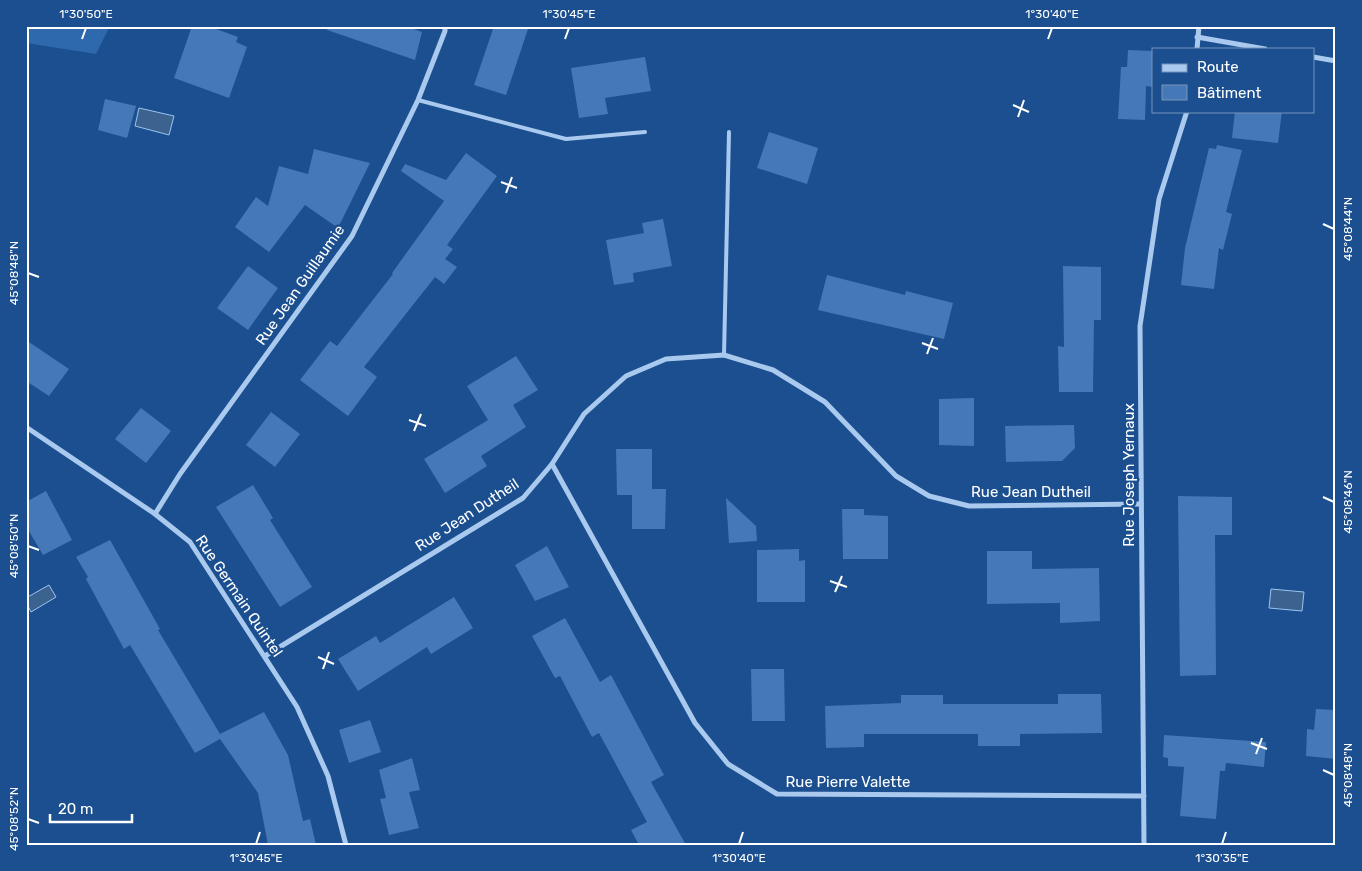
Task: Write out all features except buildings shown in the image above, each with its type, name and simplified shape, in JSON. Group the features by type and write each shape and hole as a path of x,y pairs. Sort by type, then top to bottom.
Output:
{"street":[{"name":"Rue Jean Guillaumie","path":"155,514 180,474 352,236 418,100 446,31 445,26"},
{"path":"1197,48 1199,26"},
{"path":"1198,37 1259,48"},
{"path":"1314,57 1336,60"},
{"name":"Rue Joseph Yernaux","path":"1144,845 1140,326 1159,199 1187,112"},
{"name":"Rue Jean Dutheil","path":"265,656 523,498 552,464 584,414 626,376 666,358 724,355 773,370 825,402 896,476 930,496 969,506 1141,504"},
{"name":"Rue Germain Quintel","path":"26,426 155,514 190,542 297,707 328,776 346,845"},
{"name":"Rue Pierre Valette","path":"552,464 695,723 728,764 777,794 1144,796"}],"lane":[{"path":"418,100 566,139 645,132"},
{"path":"724,355 729,132"}],"shaded area":[{"path":"26,26 110,26 96,54 26,43"},
{"path":"139,108 174,116 169,135 135,126"},
{"path":"49,585 56,597 31,612 26,598"},
{"path":"1271,589 1304,592 1302,611 1269,608"}]}
